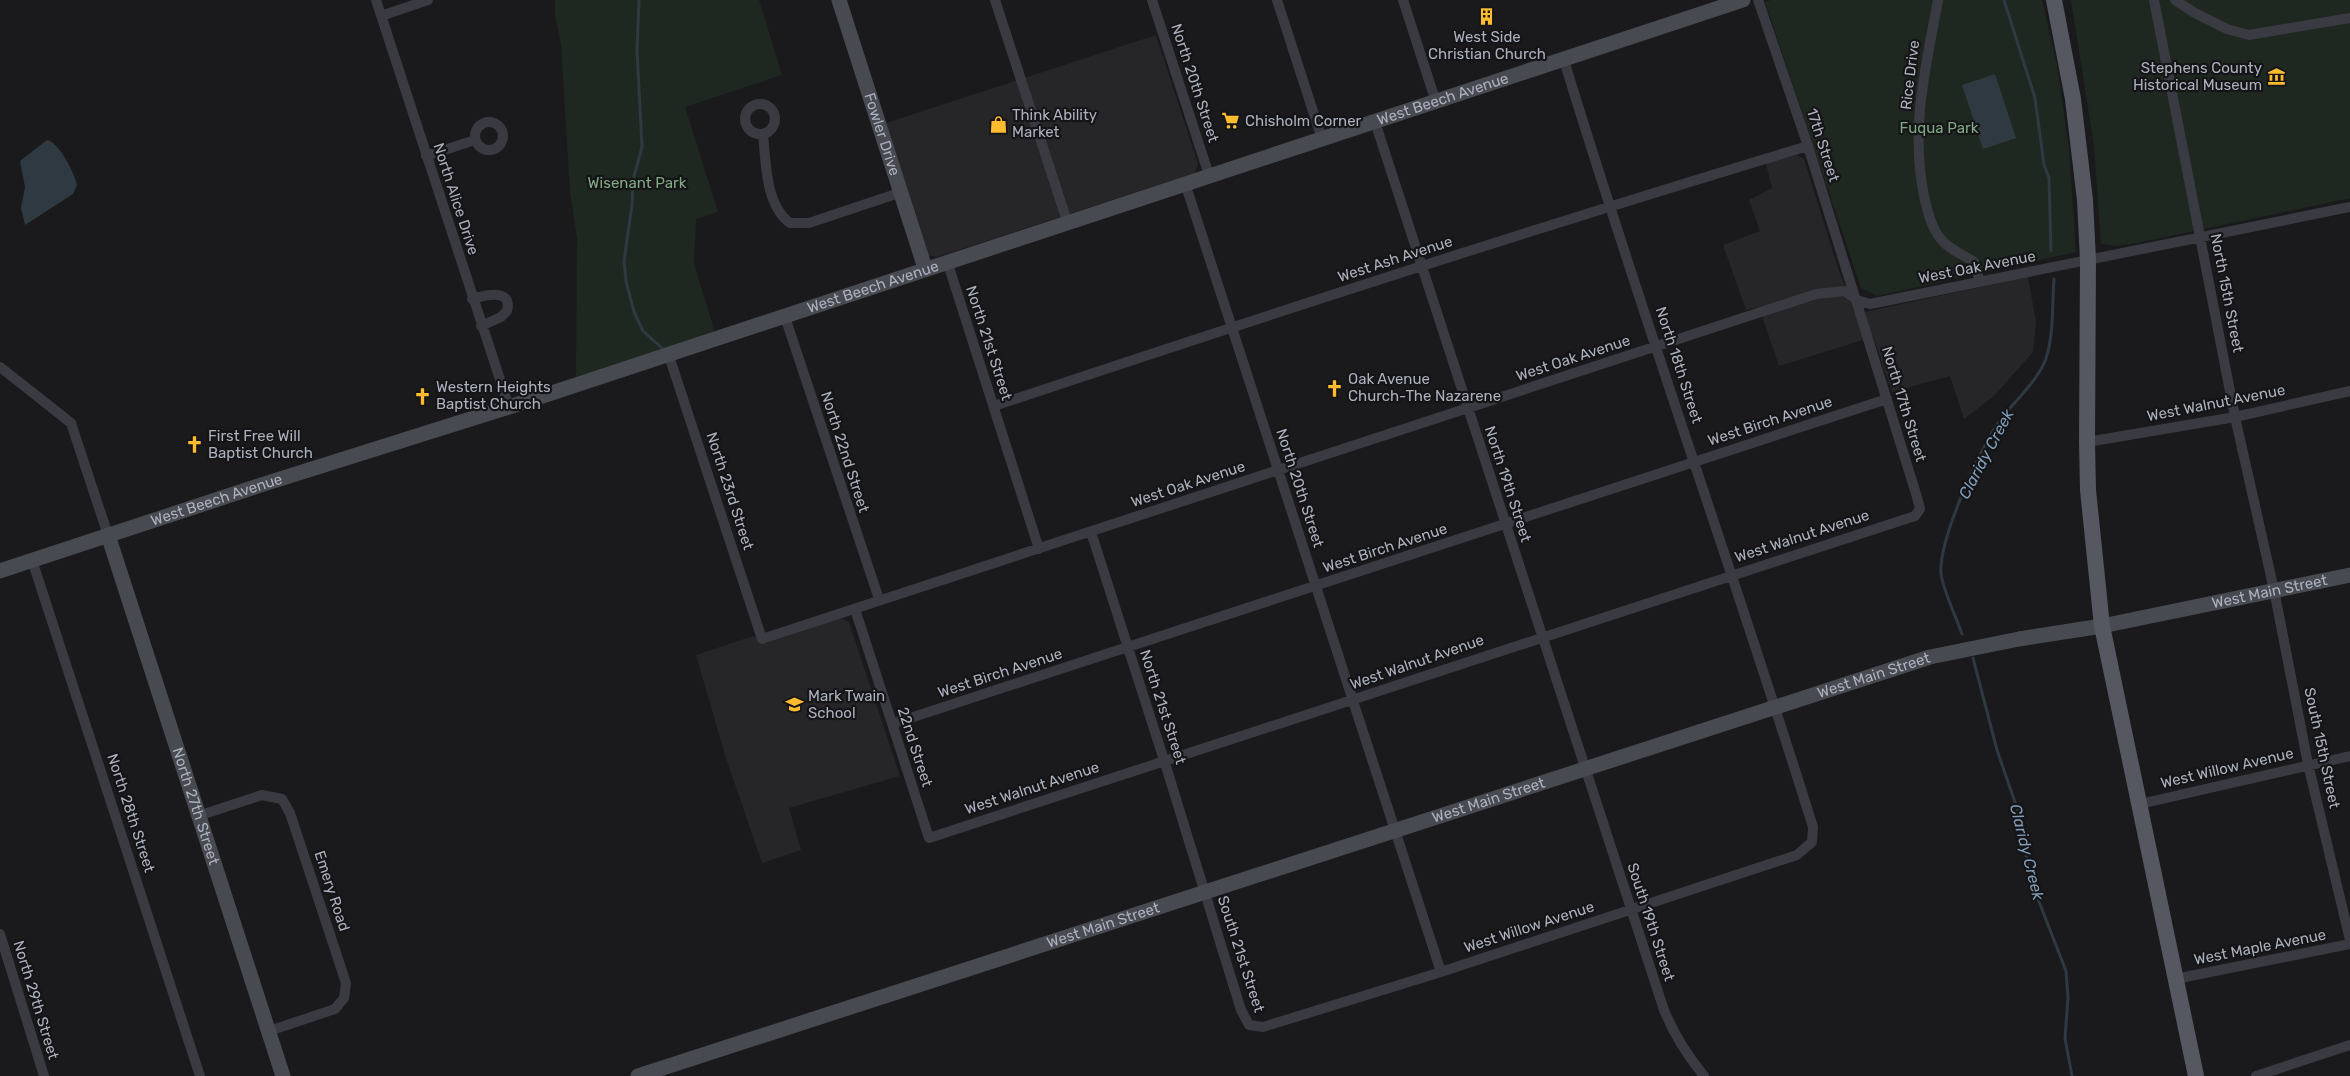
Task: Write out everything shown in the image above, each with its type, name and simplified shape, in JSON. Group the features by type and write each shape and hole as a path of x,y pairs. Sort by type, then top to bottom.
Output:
{"main road":[{"path":"2054,0 2067,58 2081,149 2088,260 2086,442 2091,533 2102,626 2196,1076"}],"street":[{"name":"North Alice Drive","path":"376,0 508,407"},
{"path":"381,16 428,0"},
{"name":"Fowler Drive","path":"839,0 925,268"},
{"path":"995,0 1067,221"},
{"name":"North 20th Street","path":"1152,0 1209,176"},
{"path":"1277,0 1322,139"},
{"path":"1402,0 1436,102"},
{"name":"West Beech Avenue","path":"0,571 508,407 784,314 1743,0"},
{"name":"17th Street","path":"1758,0 1808,146 1857,300"},
{"name":"Rice Drive","path":"1938,0 1926,54 1921,95 1919,148 1921,178 1926,206 1939,238 1952,250 1974,262 1980,282"},
{"name":"North 15th Street","path":"2154,0 2235,417 2274,590"},
{"path":"2175,0 2227,30 2250,35 2350,18"},
{"name":"North 18th Street","path":"1564,60 1609,206 1776,707 1814,827 1812,842"},
{"name":"North 19th Street","path":"1375,122 1541,636 1586,769"},
{"path":"762,134 769,180 775,203 778,211 790,223 809,224 902,192"},
{"path":"426,156 475,140"},
{"name":"West Ash Avenue","path":"994,406 1421,266 1609,206 1808,146"},
{"name":"North 20th Street","path":"1185,183 1441,972"},
{"name":"West Oak Avenue","path":"762,639 855,609 879,599 1091,532 1816,294 1845,291 1857,300 1870,304 2350,207"},
{"name":"North 21st Street","path":"947,261 1038,548"},
{"path":"472,299 483,295 499,294 504,296 507,301 507,311 501,317 481,326"},
{"name":"North 17th Street","path":"1857,300 1917,497 1920,509 1915,516"},
{"name":"North 22nd Street","path":"784,314 879,599"},
{"name":"North 23rd Street","path":"668,353 762,639"},
{"path":"0,367 71,423 108,535"},
{"name":"West Walnut Avenue","path":"2086,442 2235,417 2350,390"},
{"name":"West Birch Avenue","path":"892,724 1887,399"},
{"name":"West Walnut Avenue","path":"930,838 1164,760 1353,700 1541,636 1915,516"},
{"name":"North 21st Street","path":"1091,532 1205,892"},
{"name":"North 27th Street","path":"108,535 283,1076"},
{"name":"North 28th Street","path":"32,560 200,1076"},
{"name":"West Main Street","path":"638,1076 1930,657 2019,639 2102,626 2350,575"},
{"name":"South 15th Street","path":"2274,590 2308,764 2350,942"},
{"name":"22nd Street","path":"855,609 930,838"},
{"name":"West Willow Avenue","path":"2140,804 2308,764 2350,756"},
{"name":"South 19th Street","path":"1586,769 1664,1010 1675,1036 1687,1056 1704,1076"},
{"name":"Emery Road","path":"198,816 262,795 282,799 290,813 346,983 344,998 335,1009 268,1031"},
{"name":"West Willow Avenue","path":"1249,1025 1263,1027 1632,910 1797,854 1812,842"},
{"name":"South 21st Street","path":"1205,892 1240,1010 1249,1025"},
{"name":"North 29th Street","path":"0,934 4,960 44,1076"},
{"name":"West Maple Avenue","path":"2175,979 2350,942"},
{"path":"2256,1076 2350,1045"}],"shaded area":[{"path":"1156,35 1198,164 1195,173 937,257 930,256 925,251 883,124"},
{"path":"1995,74 2016,138 1983,149 1962,85"},
{"path":"47,140 52,142 61,152 70,166 77,185 73,194 25,225 21,208 25,187 20,161"},
{"path":"1797,155 1804,159 1838,268 1855,314 2028,277 2036,322 2033,352 1994,396 1964,419 1950,376 1892,392 1873,337 1779,366 1759,307 1746,310 1723,245 1760,231 1749,200 1772,188 1766,164 1777,158"},
{"name":"Mark Twain School","path":"836,619 843,619 849,622 900,776 789,808 801,850 762,863 725,755 696,655 753,636 767,643"}],"green space":[{"name":"Wisenant Park","path":"555,0 759,0 782,75 685,107 718,212 696,219 694,264 715,332 576,377 577,238 570,192 561,44 555,15"},
{"name":"Fuqua Park","path":"1771,0 2042,0 2057,65 2069,149 2076,252 1877,296 1861,288 1765,2"},
{"path":"2071,0 2350,0 2350,198 2147,241 2117,246 2101,244 2094,146"}],"waterway":[{"path":"639,0 637,50 642,147 633,180 632,205 624,261 626,281 634,312 643,331 663,349"},
{"name":"Claridy Creek","path":"2004,0 2035,98 2044,165 2049,178 2051,251"},
{"name":"Claridy Creek","path":"1962,634 1941,573 1942,558 1947,538 1962,494 1982,451 2001,419 2034,380 2044,363 2051,337 2054,279"},
{"name":"Claridy Creek","path":"1973,658 1997,750 2018,811 2031,881 2066,971 2068,998 2065,1038 2072,1076"}],"place":[{"name":"West Side Christian Church","path":"1487,16"},
{"name":"Stephens County Historical Museum","path":"2276,77"},
{"name":"Chisholm Corner","path":"1231,121"},
{"name":"Think Ability Market","path":"998,124"},
{"name":"Oak Avenue Church-The Nazarene","path":"1334,388"},
{"name":"Western Heights Baptist Church","path":"422,396"},
{"name":"First Free Will Baptist Church","path":"194,445"},
{"name":"Mark Twain School","path":"794,705"}]}
